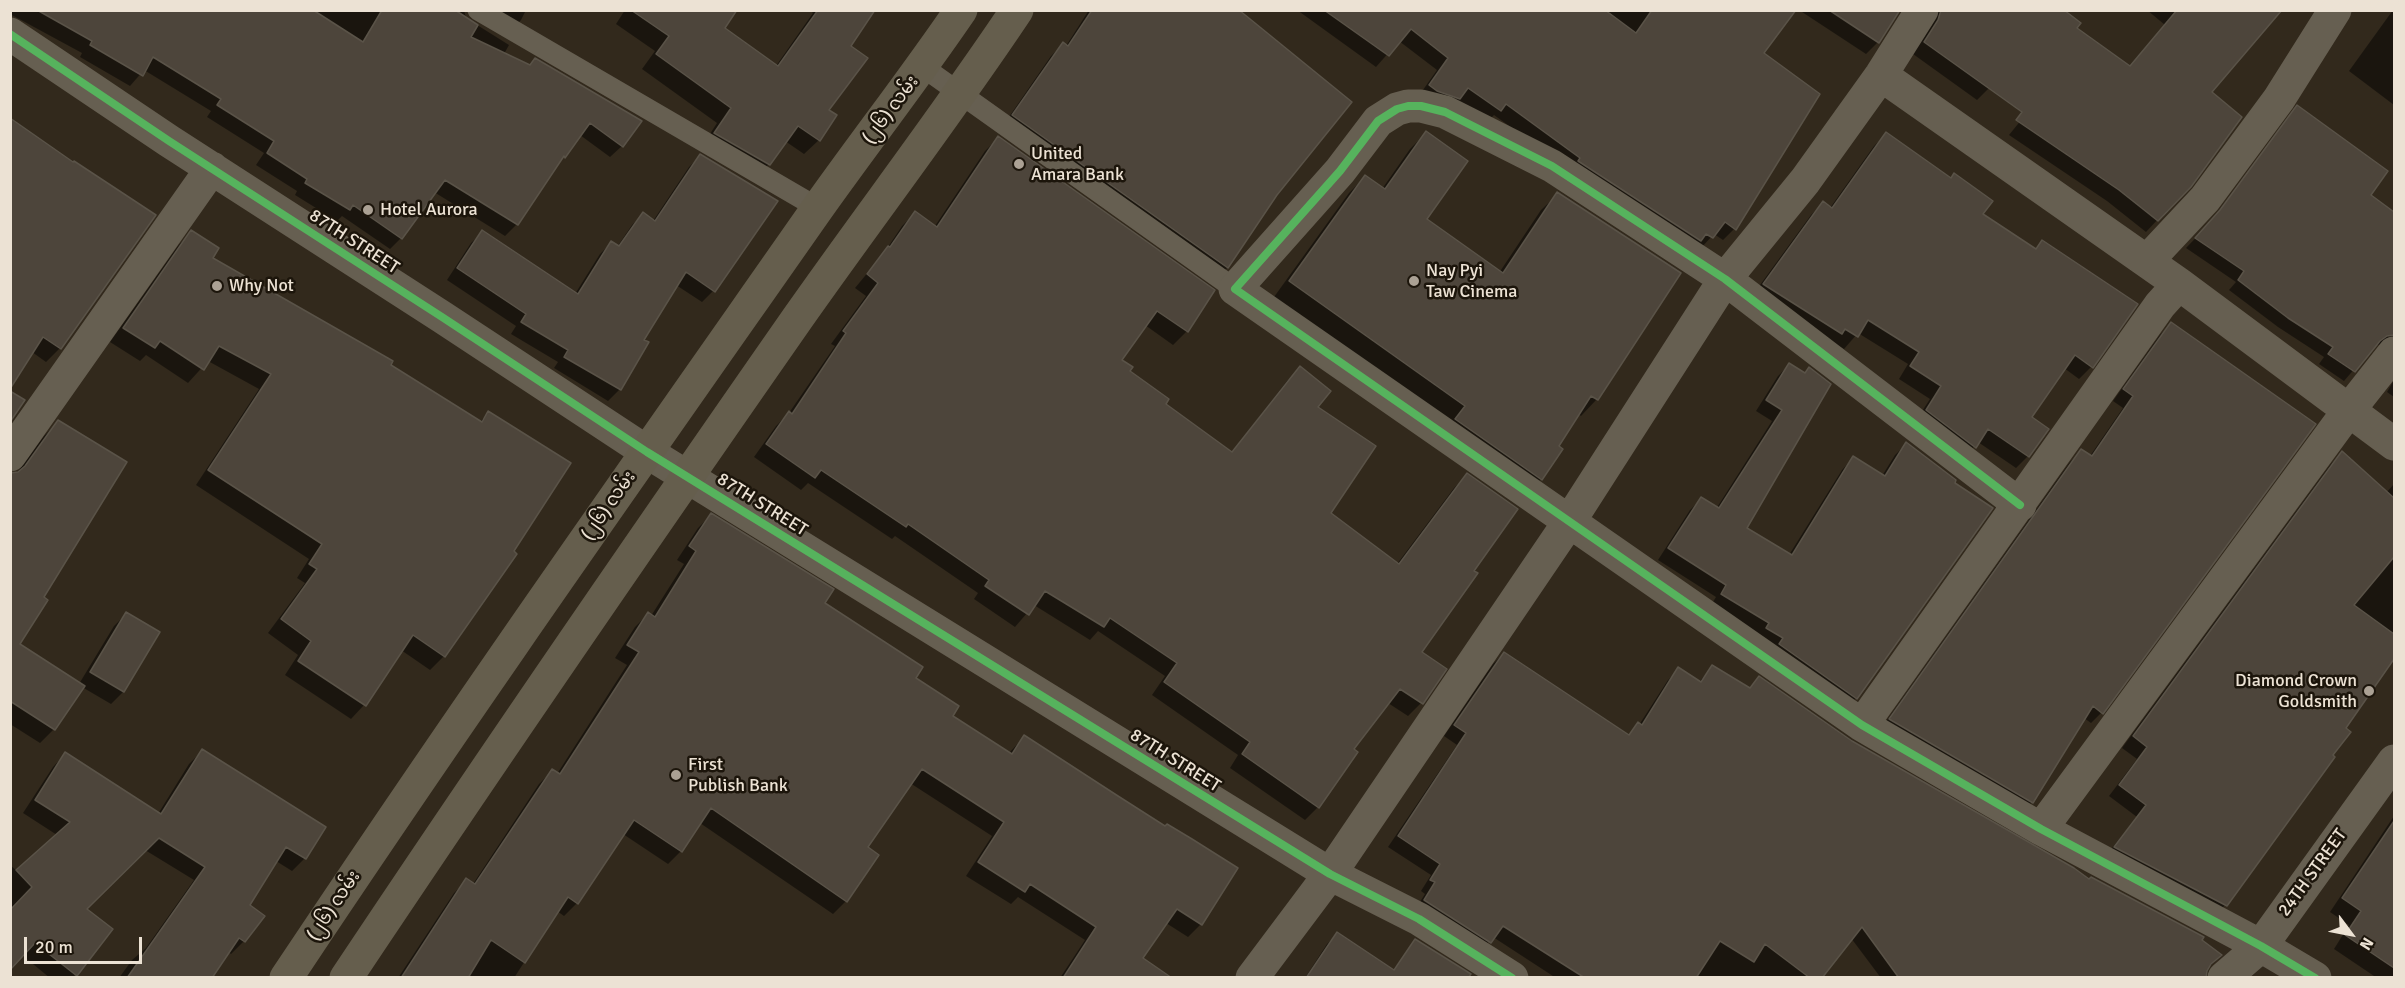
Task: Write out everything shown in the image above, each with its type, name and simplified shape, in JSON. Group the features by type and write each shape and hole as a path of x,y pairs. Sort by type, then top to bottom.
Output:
{"main road":[{"name":"(၂၆) လမ်း","path":"286,978 381,835 647,452 818,208 923,67 961,10"},
{"path":"346,978 687,476 856,235 961,94 1017,10"}],"street":[{"path":"1252,978 1330,874 1569,522 1725,279 1805,181 1881,75 1922,10"},
{"path":"2147,261 2205,199 2279,99 2335,10"},
{"name":"87TH STREET","path":"10,34 647,452 1330,874 1419,919 1512,978"},
{"path":"1881,75 2179,284 2394,444"},
{"path":"2020,505 1725,279 1552,166 1445,112 1414,106 1397,109 1378,121 1340,171 1235,289 1862,725 2041,829 2261,946 2314,978"},
{"path":"10,455 212,168"},
{"path":"1862,725 2160,305 2179,284"},
{"path":"2041,829 2349,410 2394,353"},
{"name":"24TH STREET","path":"2224,978 2261,946 2394,761"}],"lane":[{"path":"478,10 818,208"},
{"path":"923,67 1235,289"}],"building":[{"path":"37,10 313,10 363,42 382,10 455,10 478,25 471,37 530,65 535,58 642,121 623,147 590,123 565,158 564,156 518,225 445,180 402,239 353,205 350,210 305,183 307,179 267,153 274,141 217,105 221,99 153,57 143,76 90,45 92,41"},
{"path":"631,10 737,10 725,28 778,66 818,10 875,10 851,46 868,58 829,110 837,115 820,141 798,126 770,165 714,133 731,108 656,54 669,36"},
{"path":"1092,10 1239,10 1352,102 1277,195 1228,268 1012,115 1063,42 1068,46"},
{"path":"1324,10 1605,10 1636,33 1652,10 1796,10 1764,53 1820,94 1736,230 1725,222 1713,238 1706,234 1701,241 1578,161 1580,158 1506,104 1501,111 1468,88 1460,99 1437,91 1429,85 1448,58 1411,29 1389,56"},
{"path":"1829,10 1900,10 1879,43"},
{"path":"1941,10 2064,10 2081,23 2077,28 2130,66 2177,10 2282,10 2212,92 2242,117 2191,187 2158,221 2119,190 2016,120 2022,112 1924,42 1938,20"},
{"path":"2297,105 2388,171 2371,195 2394,212 2394,335 2387,336 2380,341 2355,372 2328,354 2333,347 2288,318 2238,280 2244,271 2195,238 2220,210"},
{"path":"10,118 156,215 61,349 43,337 10,389"},
{"path":"1426,131 1468,161 1427,219 1503,273 1557,192 1681,273 1598,400 1591,396 1559,446 1563,449 1542,480 1455,419 1465,406 1289,281 1365,175 1385,189"},
{"path":"1886,132 1951,178 1954,173 1993,201 1983,214 2036,249 2042,240 2138,304 2093,368 2075,355 2032,417 2049,429 2029,457 1988,429 1976,448 1926,410 1941,386 1910,366 1919,352 1868,320 1858,337 1845,329 1842,334 1763,284 1823,201 1832,208"},
{"path":"998,136 1215,290 1188,332 1157,311 1122,360 1133,367 1130,371 1169,399 1166,404 1232,452 1300,366 1331,391 1318,407 1376,446 1331,513 1399,564 1467,473 1518,509 1474,571 1478,573 1422,652 1447,669 1423,704 1400,689 1354,749 1358,752 1319,808 1242,754 1250,742 1164,682 1177,663 1110,618 1104,627 1045,591 1029,615 985,586 989,580 908,524 906,527 821,470 815,478 766,444 789,411 792,414 846,333 843,331 878,283 867,274 888,246 890,247 915,211 937,227"},
{"path":"700,154 778,201 715,292 686,272 644,340 649,342 621,390 564,357 568,350 521,322 526,314 457,268 482,230 578,294 611,241 619,246 643,212 655,221"},
{"path":"191,230 219,248 213,258 393,361 391,365 482,422 488,411 571,463 514,551 517,554 445,657 413,635 366,706 298,661 311,641 281,619 317,569 309,564 322,544 208,470 271,374 219,346 204,370 160,341 155,348 123,328"},
{"path":"2171,322 2316,424 2103,714 2093,706 2033,803 1889,719 2081,449 2092,456 2133,396 2123,389"},
{"path":"1789,363 1805,373 1809,367 1831,384 1747,528 1792,555 1853,456 1885,476 1906,442 1956,480 1955,483 1993,508 1857,699 1779,644 1783,638 1766,628 1769,623 1721,594 1726,585 1668,548 1701,497 1719,508 1782,410 1766,400"},
{"path":"10,391 25,400 10,422"},
{"path":"58,420 127,462 44,597 48,600 20,644 85,686 55,730 10,701 10,473 18,472 25,466"},
{"path":"2342,451 2394,498 2394,557 2354,605 2394,634 2394,659 2346,728 2351,732 2333,755 2335,757 2227,906 2114,847 2146,805 2119,785 2147,747 2133,736"},
{"path":"711,513 834,589 825,603 923,667 916,678 959,706 953,716 1012,754 1024,735 1165,826 1167,824 1238,868 1202,925 1177,909 1143,958 1172,978 1063,978 1096,927 1030,884 1025,892 978,862 1004,822 922,769 868,847 879,855 847,902 711,808 682,852 634,820 578,904 568,897 525,963 491,940 468,978 401,978 466,878 475,884 552,769 560,774 639,652 627,645 648,612 655,617 696,551 689,546"},
{"path":"126,612 160,632 124,692 90,672"},
{"path":"1504,652 1629,735 1638,722 1642,725 1678,667 1701,682 1712,665 1750,688 1759,676 1852,741 2074,868 2089,879 2091,877 2204,937 2202,940 2222,955 2211,964 2206,978 1899,978 1862,927 1822,978 1810,978 1765,944 1754,962 1720,941 1696,978 1585,978 1503,926 1491,943 1424,900 1435,882 1430,880 1440,864 1398,836 1466,733 1454,725"},
{"path":"202,749 326,827 306,859 286,847 250,905 265,916 245,942 239,938 212,978 127,978 205,867 159,838 87,909 113,929 77,976 35,943 10,970 10,910 32,887 16,870 70,822 35,800 65,752 161,814"},
{"path":"2394,821 2394,968 2345,935 2361,911 2342,898"},
{"path":"1337,932 1394,970 1415,939 1471,974 1468,978 1306,978"}],"cycle path":[{"path":"10,34 169,141 647,452 1330,874 1419,919 1512,978"},
{"path":"2020,505 1725,279 1552,166 1445,112 1421,106 1408,106 1397,109 1378,121 1340,171 1235,289 1862,725 2041,829 2261,946 2315,978"}],"place":[{"name":"United Amara Bank","path":"1019,164"},
{"name":"Hotel Aurora","path":"368,210"},
{"name":"Nay Pyi Taw Cinema","path":"1414,281"},
{"name":"Why Not","path":"217,286"},
{"name":"Diamond Crown Goldsmith","path":"2369,691"},
{"name":"First Publish Bank","path":"676,775"}]}
